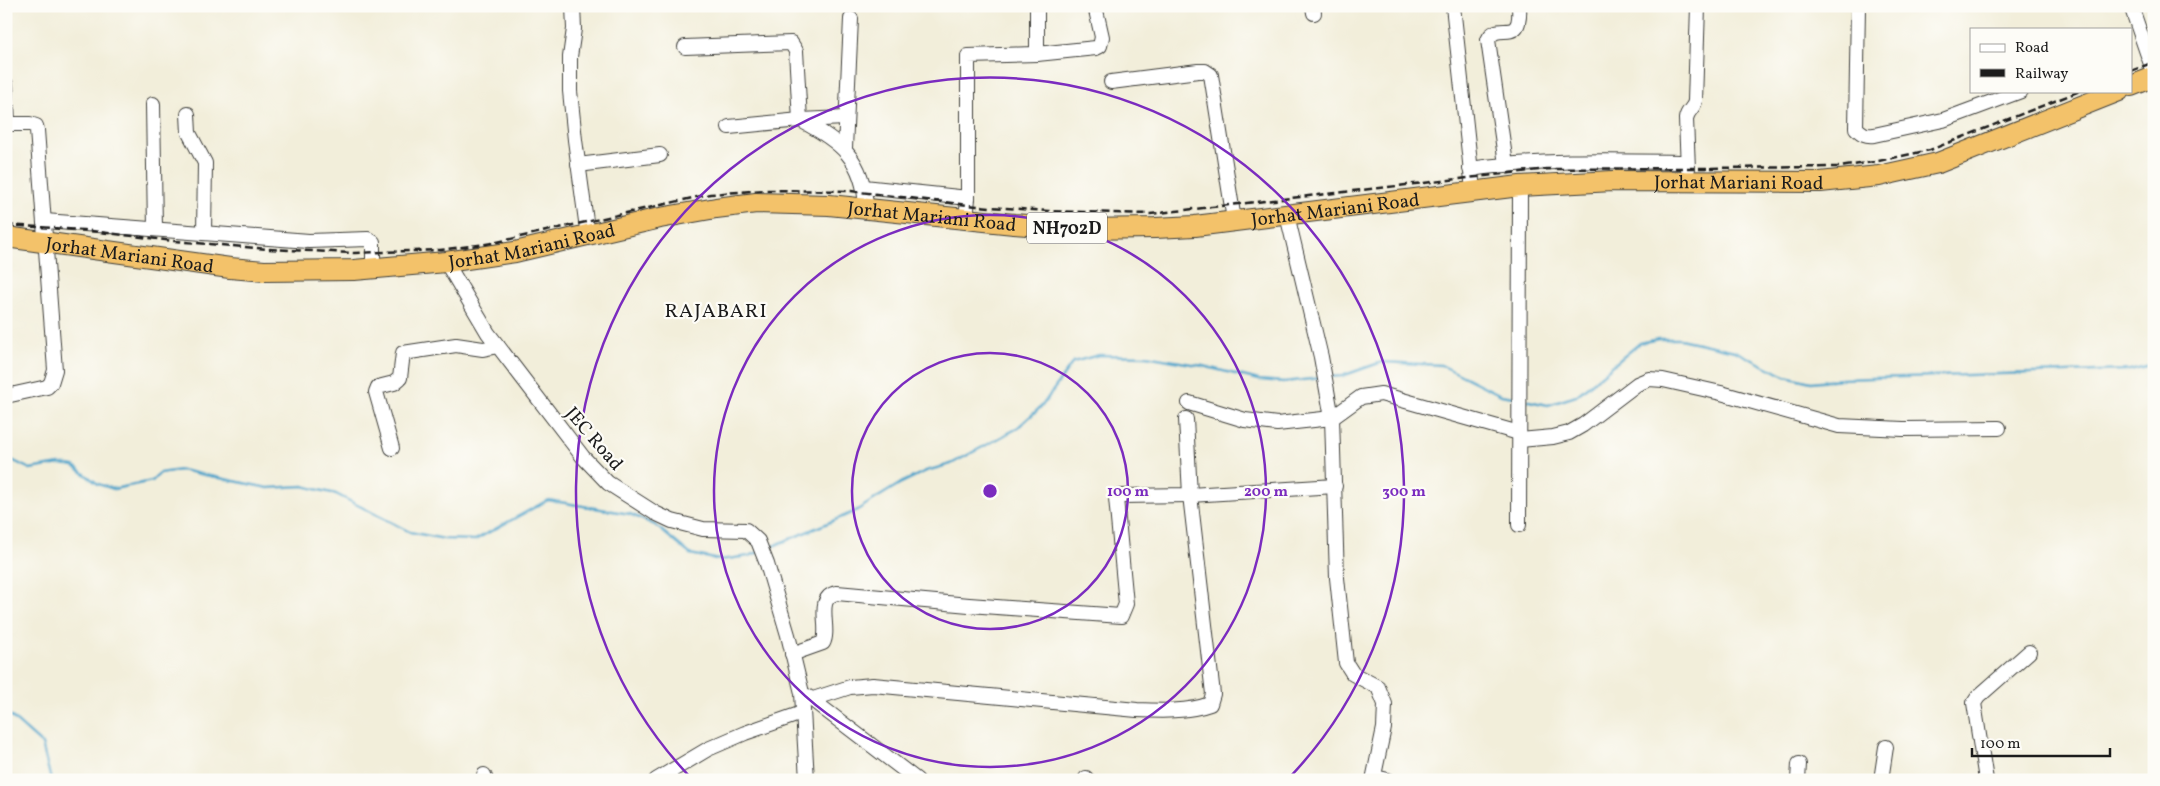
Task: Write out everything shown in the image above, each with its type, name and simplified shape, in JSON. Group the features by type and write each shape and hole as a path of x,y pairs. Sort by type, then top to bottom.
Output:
{"highway":[{"path":"2132,86 2154,77"},
{"name":"Jorhat Mariani Road","path":"6,237 230,268 304,271 446,262 515,252 660,218 756,203 797,203 866,208 966,220 1081,229 1195,226 1473,190 1688,172 1829,181 1854,180 1907,171 1938,163 2116,92"}],"street":[{"path":"573,6 570,91 588,236"},
{"path":"1037,6 1038,54"},
{"path":"966,220 968,198 968,56 1038,54 1096,48 1100,46 1102,37 1095,6"},
{"path":"1453,6 1473,190"},
{"path":"1506,164 1488,40 1490,35 1495,32 1513,30 1518,27 1520,22 1519,6"},
{"path":"1470,169 1506,164 1574,161 1688,172 1686,118 1687,112 1694,106 1696,101 1698,6"},
{"path":"1858,6 1856,128 1860,133 1867,136 1926,126 2018,92"},
{"path":"2131,6 2138,47 2154,73"},
{"path":"845,148 851,19"},
{"path":"685,47 791,43 796,51 800,120"},
{"path":"1111,82 1198,71 1205,71 1211,74 1234,220"},
{"path":"6,84 7,124 30,124 36,126 45,221 55,370 53,378 47,387 6,396"},
{"path":"152,104 155,229"},
{"path":"188,114 189,133 205,164 204,232"},
{"path":"729,127 800,120 846,118"},
{"path":"800,120 824,132 845,148 864,187 866,208"},
{"path":"578,165 660,155"},
{"path":"1519,525 1520,186"},
{"path":"864,187 968,198"},
{"path":"1287,215 1321,357 1332,418 1337,578 1346,664 1353,674 1378,688 1385,704 1385,722 1377,754 1379,779"},
{"path":"45,221 309,241 368,239 373,242 373,268"},
{"name":"JEC Road","path":"446,262 470,306 498,346 583,457 608,483 655,513 672,521 703,529 746,530 758,541 767,564 792,654 807,696 802,713 807,780"},
{"path":"392,448 376,392 378,387 400,378 403,352 456,346 483,349 498,346"},
{"path":"1188,403 1256,423 1290,423 1332,418 1361,397 1381,394 1520,432 1553,437 1570,433 1637,384 1649,379 1663,380 1721,393 1829,424 1849,427 1903,429 1999,428"},
{"path":"807,696 873,685 1137,710 1188,708 1210,704 1213,694 1190,495 1186,419"},
{"path":"792,654 823,643 826,633 824,604 826,598 831,594 837,593 1121,616 1126,604 1116,498 1121,496 1190,495 1334,486"},
{"path":"1986,780 1974,703 1978,697 2029,652"},
{"path":"807,696 917,780"},
{"path":"656,780 716,745 802,713"},
{"path":"1881,780 1886,747"},
{"path":"1798,780 1799,764"}],"waterway":[{"path":"1524,400 1548,405 1576,396 1640,343 1658,339 1680,339 1735,351 1785,376 1811,382 1841,379 2130,370 2154,364"},
{"path":"766,549 854,512 901,483 926,471 951,464 1016,429 1042,406 1073,362 1099,355 1146,356 1203,366 1259,380 1284,382 1321,378"},
{"path":"1329,377 1342,376 1382,362 1441,365 1501,395 1514,397"},
{"path":"6,457 30,469 60,464 74,466 98,484 114,489 152,481 160,473 181,470 268,488 303,486 336,494 410,532 444,539 475,540 548,500 630,514 655,525 690,554 720,560 749,556 759,552"},
{"path":"6,712 42,744 51,780"}],"railway":[{"path":"2132,71 2154,62"},
{"path":"6,225 83,230 174,241 268,249 354,253 440,250 493,243 710,194 766,190 851,191 977,206 1048,211 1150,214 1547,169 1839,167 1874,162 1930,150 2077,92"}],"district":[{"name":"RAJABARI","path":"716,310"}]}
